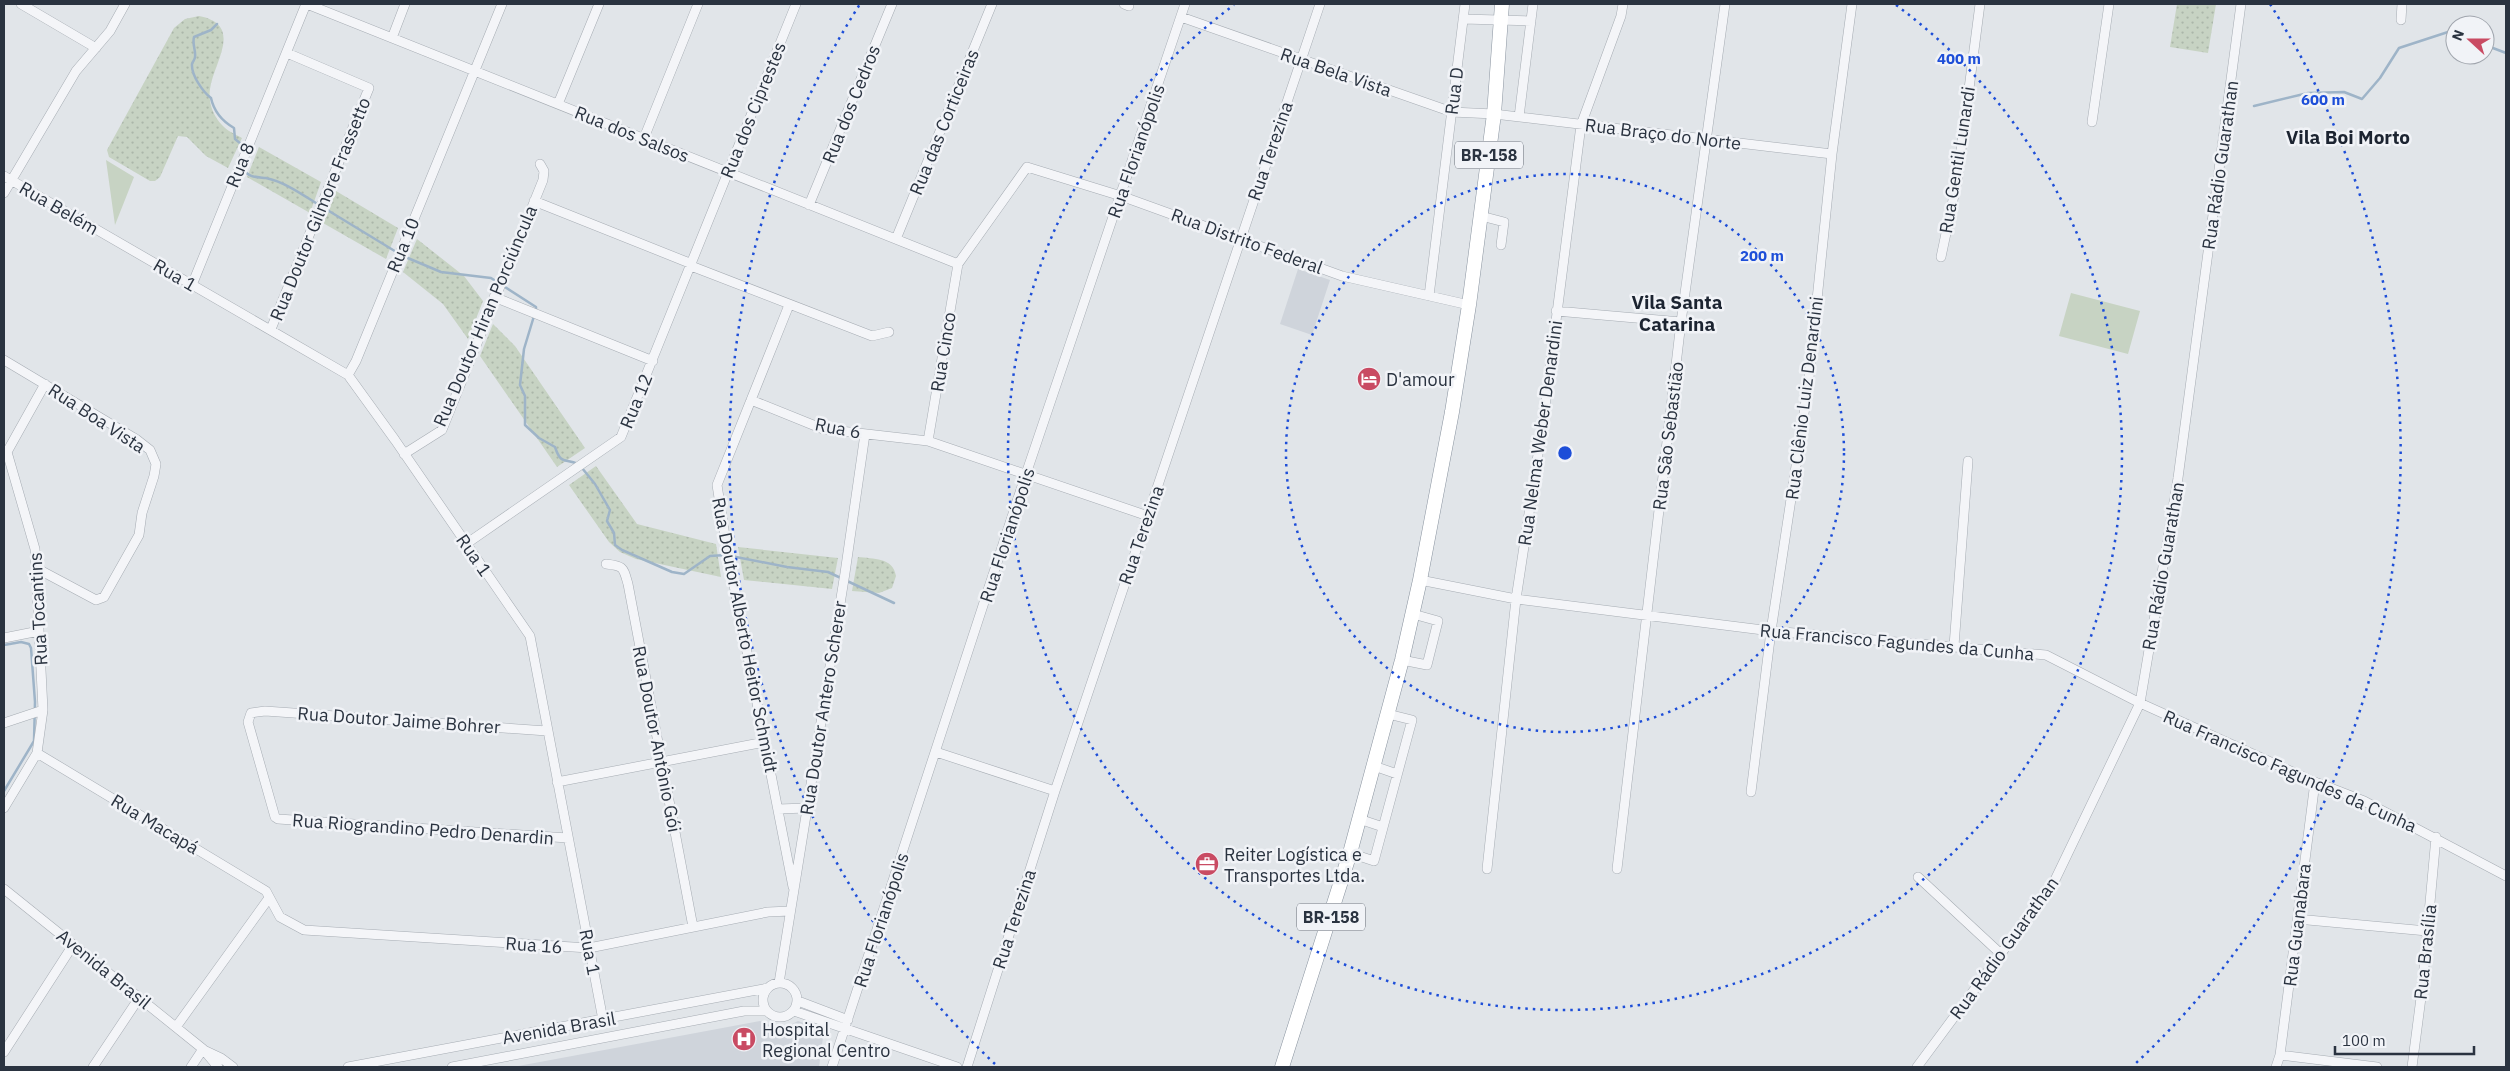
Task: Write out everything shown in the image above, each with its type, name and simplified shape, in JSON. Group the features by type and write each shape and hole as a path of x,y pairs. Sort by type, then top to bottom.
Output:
{"highway":[{"name":"BR-158","path":"1282,1067 1350,853 1402,660 1420,580 1452,412 1469,305 1494,114 1502,4"}],"street":[{"path":"21,4 96,48"},
{"path":"4,194 8,178 76,71 110,31 125,4"},
{"name":"Rua dos Salsos","path":"306,4 958,264"},
{"name":"Rua 8","path":"192,284 306,4"},
{"path":"392,38 405,4"},
{"name":"Rua 10","path":"348,374 356,361 502,4"},
{"path":"558,104 599,4"},
{"path":"644,138 698,4"},
{"name":"Rua dos Ciprestes","path":"711,217 796,4"},
{"name":"Rua dos Cedros","path":"809,205 892,4"},
{"name":"Rua das Corticeiras","path":"896,239 992,4"},
{"name":"Rua Florianópolis","path":"832,1067 1026,474 1185,4"},
{"name":"Rua Terezina","path":"967,1067 1055,791 1320,4"},
{"name":"Rua D","path":"1429,296 1465,4"},
{"path":"1519,117 1533,4"},
{"name":"Rua Nelma Weber Denardini","path":"1487,869 1516,599 1544,415 1581,125 1621,16 1623,4"},
{"name":"Rua São Sebastião","path":"1617,869 1682,322 1725,4"},
{"name":"Rua Clênio Luiz Denardini","path":"1751,792 1772,631 1808,387 1832,154 1852,4"},
{"name":"Rua Gentil Lunardi","path":"1941,257 1957,181 1980,4"},
{"path":"2092,122 2109,4"},
{"name":"Rua Rádio Guarathan","path":"1917,1067 2002,955 2054,882 2140,703 2178,478 2241,4"},
{"path":"2401,20 2402,4"},
{"name":"Rua Bela Vista","path":"1181,17 1452,112 1494,114"},
{"path":"1463,20 1531,21"},
{"name":"Rua Doutor Gilmore Frassetto","path":"271,329 369,88 288,50"},
{"name":"Rua Braço do Norte","path":"1494,114 1832,154"},
{"name":"Rua Doutor Hiran Porciúncula","path":"404,454 442,430 494,297 543,180 544,171 540,164"},
{"name":"Rua Distrito Federal","path":"958,264 1027,167 1121,196 1342,276 1469,305"},
{"name":"Rua Belém","path":"8,178 115,240"},
{"path":"534,200 789,305 799,306 872,336 889,332"},
{"path":"1481,216 1504,222 1501,245"},
{"name":"Rua 12","path":"466,544 622,437 711,217"},
{"name":"Rua 1","path":"115,240 348,374 530,636 603,1020"},
{"name":"Rua Cinco","path":"928,440 958,264"},
{"path":"494,297 652,361"},
{"name":"Rua Doutor Alberto Heitor Schmidt","path":"789,305 716,485 794,887"},
{"path":"1556,311 1682,322"},
{"name":"Rua Boa Vista","path":"4,360 136,439 150,450 156,464 142,513 139,536 104,597 96,600 36,568"},
{"name":"Rua Tocantins","path":"4,808 37,753 43,710 36,549 7,452 45,384"},
{"name":"Rua 6","path":"751,400 823,429 928,440 1148,516"},
{"name":"Rua Doutor Antero Scherer","path":"779,983 865,434"},
{"path":"1954,646 1968,462"},
{"name":"Rua Doutor Antônio Gói","path":"606,564 619,565 623,568 693,927"},
{"name":"Rua Francisco Fagundes da Cunha","path":"1420,580 1516,599 1772,631 2046,655 2140,703 2315,782 2364,801 2506,876"},
{"path":"1402,660 1426,665 1438,621 1412,614"},
{"path":"4,638 39,631"},
{"path":"4,722 43,710"},
{"name":"Rua Doutor Jaime Bohrer","path":"278,819 275,817 251,738 248,722 251,713 265,711 547,731"},
{"path":"1350,853 1374,861 1412,720 1388,714"},
{"path":"557,782 765,742"},
{"path":"936,752 1055,791"},
{"name":"Rua Macapá","path":"37,753 266,891 280,917 304,930"},
{"path":"1374,766 1397,774"},
{"name":"Rua Guanabara","path":"2276,1067 2280,1055 2315,782"},
{"path":"778,809 807,808"},
{"name":"Rua Riograndino Pedro Denardin","path":"278,819 568,838"},
{"path":"1359,819 1383,827"},
{"name":"Rua Brasília","path":"2412,1067 2436,838"},
{"path":"1918,877 2002,955"},
{"name":"Avenida Brasil","path":"4,889 176,1027 203,1050 218,1067"},
{"path":"176,1027 269,898"},
{"name":"Rua 16","path":"304,930 589,948 774,912 790,912"},
{"path":"2298,919 2427,931"},
{"path":"4,1052 73,945"},
{"path":"779,983 789,985 796,993 798,1001 794,1011"},
{"name":"Avenida Brasil","path":"348,1067 768,988 779,983"},
{"path":"766,1011 763,1002 768,988"},
{"path":"93,1067 139,998"},
{"path":"798,1001 848,1020"},
{"name":"Avenida Brasil","path":"452,1067 744,1011 766,1011 778,1017 787,1016 794,1011 957,1067"},
{"path":"545,1031 548,1049"},
{"path":"192,1067 203,1050"},
{"name":"Avenida Brasil","path":"203,1050 221,1058 233,1067"},
{"path":"2280,1055 2377,1067"}],"shaded area":[{"path":"1298,269 1330,280 1312,335 1280,324"},
{"name":"Hospital Regional Centro","path":"760,1021 772,1026 786,1027 798,1021 824,1030 819,1067 513,1067"}],"green space":[{"path":"2177,4 2216,4 2208,53 2170,47"},
{"path":"199,16 213,21 221,28 223,36 223,46 210,89 212,108 224,127 242,138 228,168 206,156 187,137 178,136 160,177 155,181 150,181 109,157 107,150 174,28 185,19"},
{"path":"259,147 321,182 310,213 247,177"},
{"path":"106,160 134,177 115,225"},
{"path":"336,191 398,228 386,259 323,223"},
{"path":"417,239 464,276 483,301 468,339 443,304 403,272"},
{"path":"2071,293 2140,311 2128,354 2059,336"},
{"path":"493,324 515,346 585,448 557,467 480,356"},
{"path":"596,466 637,524 716,544 721,577 636,559 620,552 609,542 569,485"},
{"path":"738,547 838,558 832,589 744,580"},
{"path":"858,557 881,560 891,565 896,576 892,588 879,593 852,591"}],"waterway":[{"path":"217,24 211,30 194,37 195,59 192,64 193,73 198,83 211,98 216,112 234,128 235,139 246,148"},
{"path":"2254,106 2308,93 2344,92 2362,99 2380,78 2399,48 2445,33"},
{"path":"2495,49 2506,53"},
{"path":"242,168 250,175 273,180 287,186 319,205"},
{"path":"324,208 398,253"},
{"path":"403,256 441,272 491,278 536,307 536,310"},
{"path":"534,316 524,349 520,385 525,396 525,425 539,438 555,447 561,459 578,464"},
{"path":"582,468 595,484 610,510 607,521 614,533 615,545 622,550 672,572 684,574 710,556 726,555"},
{"path":"731,556 787,567 828,572 894,603"},
{"path":"4,645 21,642 29,644 31,648 35,702 34,741 4,791"}],"place":[{"name":"D'amour","path":"1369,379"},
{"name":"Reiter Logística e Transportes Ltda.","path":"1207,864"},
{"name":"Hospital Regional Centro","path":"744,1039"}],"district":[{"name":"Vila Boi Morto","path":"2348,137"},
{"name":"Vila Santa Catarina","path":"1677,313"}]}
